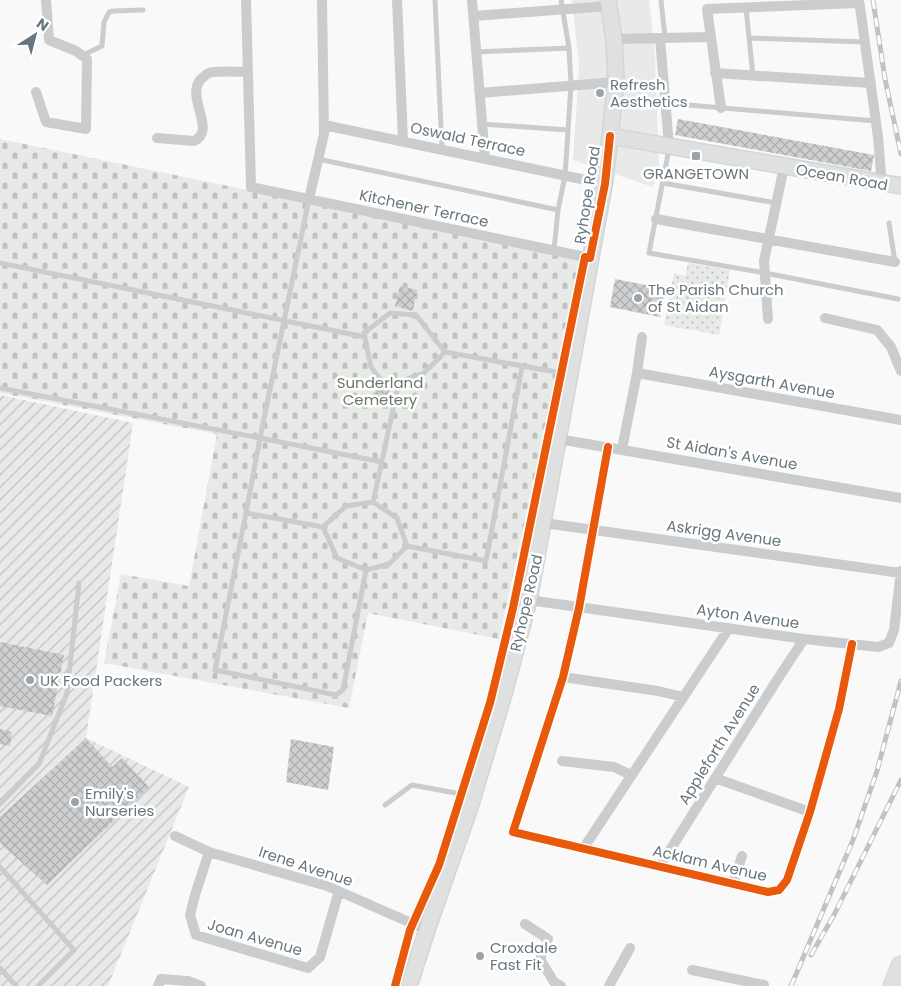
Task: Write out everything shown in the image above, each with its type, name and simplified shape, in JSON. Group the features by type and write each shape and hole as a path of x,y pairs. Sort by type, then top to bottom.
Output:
{"highway":[{"path":"893,986 901,966"}],"main road":[{"name":"Ryhope Road","path":"409,986 426,930 473,796 504,694 529,600 605,184 616,82 614,39 608,3"},
{"path":"610,136 669,146"},
{"name":"Ocean Road","path":"669,146 784,167 883,179 901,186"}],"street":[{"path":"36,92 46,122 86,129 87,59 76,51 49,40 46,0"},
{"path":"157,138 194,140 199,138 203,130 203,122 196,94 197,85 210,73 248,72 246,0"},
{"path":"309,199 324,125 322,0"},
{"path":"398,0 403,140"},
{"path":"472,0 485,159"},
{"path":"721,108 706,9 859,1 883,179"},
{"path":"474,16 562,5 608,3"},
{"path":"614,39 710,37"},
{"path":"663,38 665,103 669,146"},
{"name":"Kitchener Terrace","path":"248,72 251,187 590,258"},
{"path":"716,73 871,83"},
{"path":"480,93 616,82"},
{"name":"Oswald Terrace","path":"324,125 403,140 605,184"},
{"path":"768,319 764,261 784,167"},
{"path":"656,219 895,262"},
{"path":"825,318 877,330 892,347 901,371"},
{"path":"622,449 637,373 642,336"},
{"name":"Aysgarth Avenue","path":"637,373 901,420"},
{"name":"St Aidan's Avenue","path":"558,439 901,498"},
{"path":"608,447 579,608 563,677 658,691 683,698"},
{"name":"Askrigg Avenue","path":"544,522 901,572"},
{"name":"Ayton Avenue","path":"529,600 804,639 878,647 889,643 894,630 901,572"},
{"path":"582,849 729,628"},
{"name":"Appleforth Avenue","path":"660,866 714,778 804,639"},
{"name":"Acklam Avenue","path":"563,677 513,832 768,892 779,890 787,880 810,812 839,709 852,644"},
{"path":"562,761 614,767 631,775"},
{"path":"714,778 810,812"},
{"name":"Irene Avenue","path":"175,836 209,852 339,891 426,930"},
{"name":"Joan Avenue","path":"209,852 190,915 196,935 220,943 308,968 320,957 339,891"},
{"path":"733,883 742,856"},
{"path":"526,924 548,939 540,959 554,982 561,986"},
{"path":"609,986 630,948"},
{"path":"692,970 748,984 764,985"},
{"path":"158,986 162,979 188,981 201,986"}],"lane":[{"path":"435,0 442,149"},
{"path":"661,0 663,38"},
{"path":"554,251 558,210 565,176 571,85 569,48 562,5"},
{"path":"746,8 753,76"},
{"path":"82,56 102,46 104,22 109,12 114,10 144,10"},
{"path":"749,38 865,42"},
{"path":"476,52 569,48"},
{"path":"665,103 876,121"},
{"path":"482,124 568,130"},
{"path":"669,146 649,253 765,273 898,300"},
{"path":"318,159 558,210"},
{"path":"662,183 776,203"},
{"path":"309,199 215,670 336,695 343,690 366,570"},
{"path":"889,223 895,262"},
{"path":"0,263 364,337"},
{"path":"445,352 424,373 399,382 381,380 371,367 364,333 390,314 416,315 445,352 570,375"},
{"path":"407,546 486,561 522,366"},
{"path":"373,502 399,382"},
{"path":"0,388 382,462"},
{"path":"323,527 346,506 373,502 397,518 407,546"},
{"path":"246,512 323,527"},
{"path":"323,527 337,558 366,570 389,564 407,546"},
{"path":"0,804 39,764 67,693 79,583"},
{"path":"385,805 412,785 473,796"},
{"path":"0,867 74,950 38,986"},
{"path":"0,968 16,986"}],"shaded area":[{"path":"572,0 649,0 655,54 659,168 653,187 573,160 579,67"},
{"path":"0,395 133,423 86,738 189,787 108,986 0,986"}],"green space":[{"name":"Sunderland Cemetery","path":"0,139 582,259 499,639 368,613 349,708 104,663 121,574 189,586 217,434 0,393"},
{"path":"688,263 730,270 719,335 664,325 674,273 685,276"}],"building":[{"path":"678,119 874,155 871,171 675,135"},
{"name":"The Parish Church of St Aidan","path":"615,279 666,289 660,317 610,307"},
{"path":"400,286 417,290 413,311 395,306"},
{"path":"377,384 390,388 388,402 373,401"},
{"name":"UK Food Packers","path":"0,642 64,655 52,716 0,706"},
{"path":"0,729 12,732 10,746 0,744"},
{"name":"Emily's Nurseries","path":"86,738 112,767 122,758 149,787 47,885 0,843 0,817"},
{"path":"291,739 334,747 328,790 286,782"}],"railway":[{"path":"873,0 885,79 901,154"},
{"path":"791,986 853,840 877,771 901,681"},
{"path":"811,955 834,915 901,780"}],"cycle path":[{"path":"590,258 605,184 610,136"},
{"path":"395,986 410,930 439,865 490,703 513,608 585,257"},
{"path":"608,447 579,608 563,677 513,832 768,892 779,890 787,880 810,812 839,709 852,644"}],"place":[{"name":"Refresh Aesthetics","path":"600,93"},
{"name":"GRANGETOWN","path":"696,156"},
{"name":"The Parish Church of St Aidan","path":"638,298"},
{"name":"UK Food Packers","path":"30,680"},
{"name":"Emily's Nurseries","path":"75,802"},
{"name":"Croxdale Fast Fit","path":"480,956"}]}
